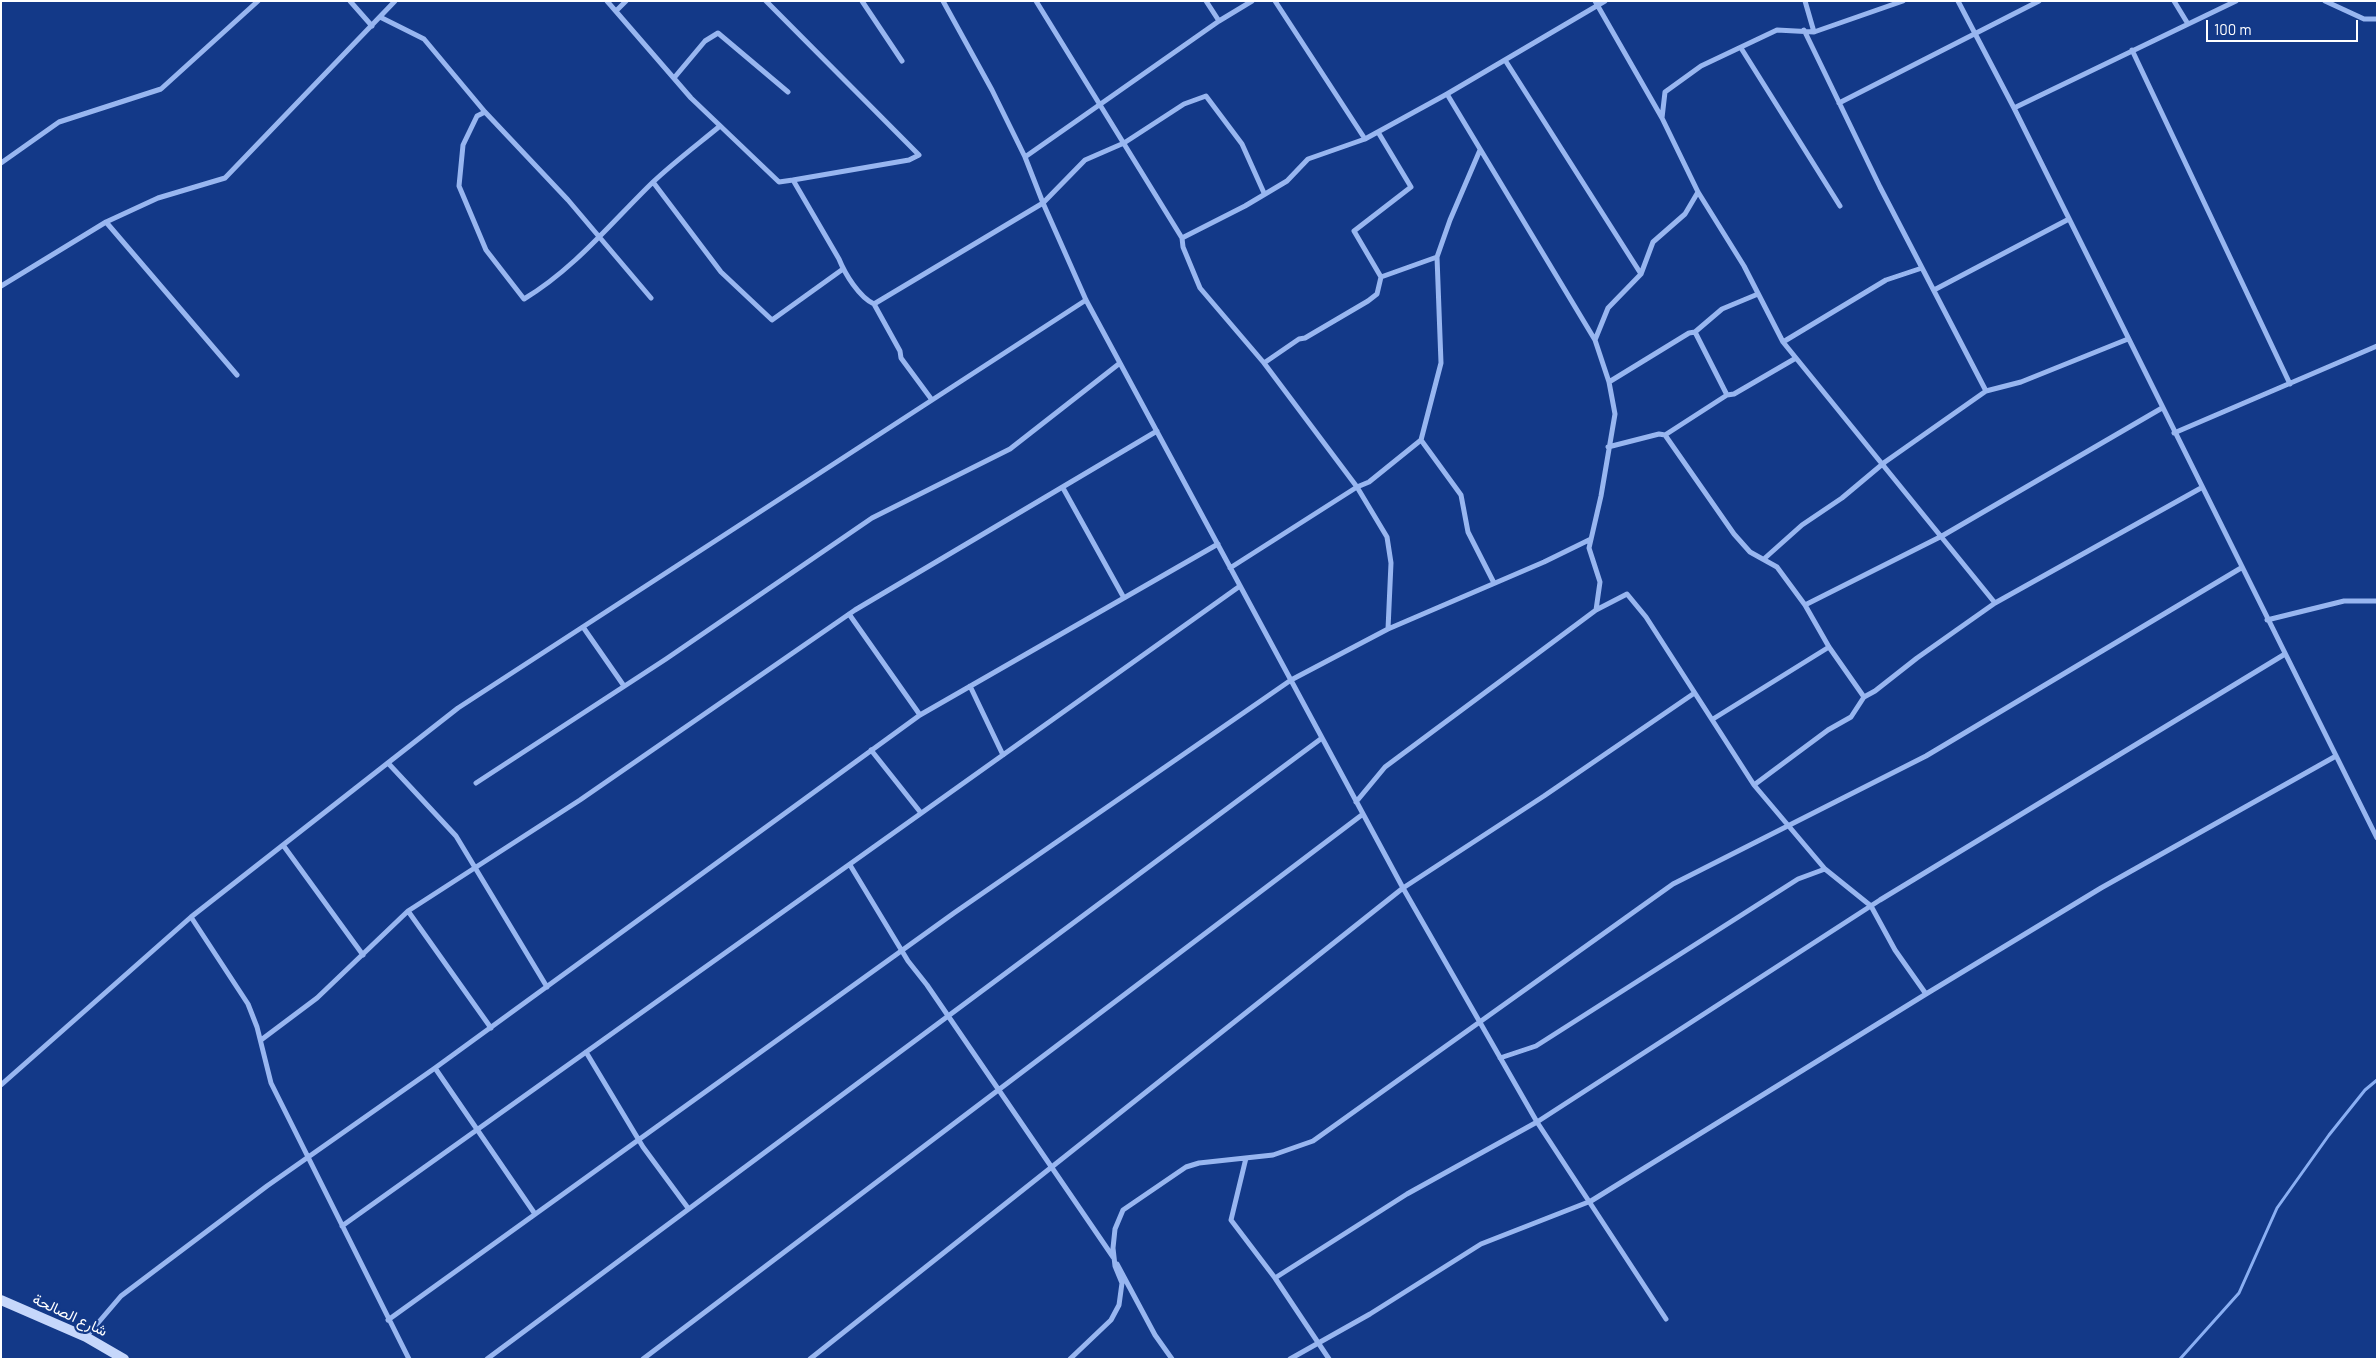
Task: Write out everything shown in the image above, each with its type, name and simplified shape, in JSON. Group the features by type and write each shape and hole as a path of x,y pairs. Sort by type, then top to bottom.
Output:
{"main road":[{"name":"شارع الصالحة","path":"1,1300 86,1337 124,1359"}],"street":[{"path":"1,162 59,122 161,89 258,1"},
{"path":"350,1 372,26"},
{"path":"1,286 106,222 158,198 225,178 395,1"},
{"path":"607,1 674,78 720,126 779,182 909,160 919,155 766,1"},
{"path":"616,11 626,1"},
{"path":"862,1 902,61"},
{"path":"943,1 1026,157 1043,203 1086,300 1403,888 1537,1122 1591,1201 1666,1319"},
{"path":"1036,1 1182,238 1183,247 1200,288 1264,363 1357,487 1387,537 1391,563 1388,629"},
{"path":"1206,1 1219,21"},
{"path":"1026,157 1219,21 1252,1"},
{"path":"1275,1 1366,139"},
{"path":"1182,238 1245,206 1287,181 1308,159 1366,139 1505,60 1596,4 1605,1"},
{"path":"1805,1 1814,32"},
{"path":"1662,118 1664,92 1701,66 1777,30 1814,32 1903,1"},
{"path":"1958,1 2014,108 2201,488 2377,838"},
{"path":"1839,103 1976,35 2039,1"},
{"path":"2174,1 2188,24"},
{"path":"2014,108 2236,1"},
{"path":"2325,1 2364,19 2377,19"},
{"path":"1596,4 1662,118 1698,192 1744,266 1783,342 1995,603"},
{"path":"380,17 424,39 485,112 568,200 599,239 651,298"},
{"path":"1804,30 1922,268 1986,391"},
{"path":"674,78 705,41 718,33 788,92"},
{"path":"1740,48 1840,206"},
{"path":"2132,50 2290,384"},
{"path":"1505,60 1641,274"},
{"path":"1447,94 1595,340 1609,382 1615,414 1589,548 1600,582 1596,610"},
{"path":"874,304 1043,203 1085,160 1124,143 1184,104 1206,96 1242,144 1264,193"},
{"path":"485,112 477,116 463,145 459,186 486,250 524,299 541,288 599,239 653,182 720,126"},
{"path":"1264,363 1299,339 1305,338 1377,294 1381,277 1354,231 1411,188 1378,132"},
{"path":"1230,568 1357,487 1369,482 1421,440 1441,363 1437,257 1450,220 1480,150"},
{"path":"793,180 839,258 843,269 868,301 874,304 900,350 901,358 932,400"},
{"path":"653,182 721,272 772,320 843,269"},
{"path":"1595,340 1608,308 1641,274 1653,242 1685,214 1698,192"},
{"path":"1934,290 2069,219"},
{"path":"106,222 237,375"},
{"path":"1381,277 1437,257"},
{"path":"1783,342 1886,280 1922,268"},
{"path":"1609,382 1689,333 1695,332 1722,309 1758,294"},
{"path":"1,1085 191,917 458,708 1086,300"},
{"path":"1695,332 1727,395"},
{"path":"1765,558 1802,524 1842,498 1884,465 1884,462 1986,391 2021,382 2128,339"},
{"path":"2174,433 2377,346"},
{"path":"1608,447 1659,434 1665,435 1727,395 1734,394 1796,358"},
{"path":"476,783 624,686 872,518 1010,449 1120,363"},
{"path":"1805,605 1942,536 2162,408"},
{"path":"260,1040 317,998 408,911 580,800 849,614 1157,431"},
{"path":"1665,435 1734,534 1750,552 1765,558 1777,567 1805,605 1829,647 1864,697"},
{"path":"1421,440 1461,495 1468,532 1494,583"},
{"path":"1062,488 1124,598"},
{"path":"1754,785 1828,730 1851,717 1864,697 1875,691 1917,658 1995,603 2201,488"},
{"path":"388,1320 902,951 1291,680 1388,629 1544,562 1591,539"},
{"path":"86,1337 121,1296 308,1157 491,1028 920,715 1218,544"},
{"path":"1070,1359 1111,1320 1119,1305 1122,1283 1114,1257 1115,1229 1123,1210 1186,1167 1199,1162 1286,1152 1320,1137 1673,884 1926,756 2241,568"},
{"path":"342,1226 1240,586"},
{"path":"1356,802 1385,767 1596,610 1626,594 1646,617 1693,694 1713,719 1754,785 1825,869 1870,906 1895,950 1926,994"},
{"path":"2267,620 2344,601 2377,601"},
{"path":"849,614 920,715"},
{"path":"583,627 624,686"},
{"path":"1713,719 1829,647"},
{"path":"1275,1278 1407,1194 1537,1122 1870,906 2284,654"},
{"path":"970,686 1002,755"},
{"path":"810,1359 1403,888 1544,796 1693,694"},
{"path":"487,1359 1322,738"},
{"path":"871,750 921,813"},
{"path":"1290,1359 1370,1314 1481,1244 1591,1201 2101,888 2336,756"},
{"path":"388,763 456,836 547,987"},
{"path":"643,1359 1363,814"},
{"path":"283,846 363,955"},
{"path":"850,865 902,951 1114,1257 1155,1334 1172,1359"},
{"path":"1500,1058 1536,1046 1798,879 1825,869"},
{"path":"408,911 491,1028"},
{"path":"191,917 248,1004 260,1040 268,1074 388,1320 409,1359"},
{"path":"586,1052 639,1139 688,1208"},
{"path":"435,1068 535,1214"},
{"path":"1246,1158 1231,1220 1275,1278 1320,1342 1329,1359"}],"waterway":[{"path":"2180,1359 2239,1293 2277,1208 2329,1135 2365,1090 2377,1080"}]}
